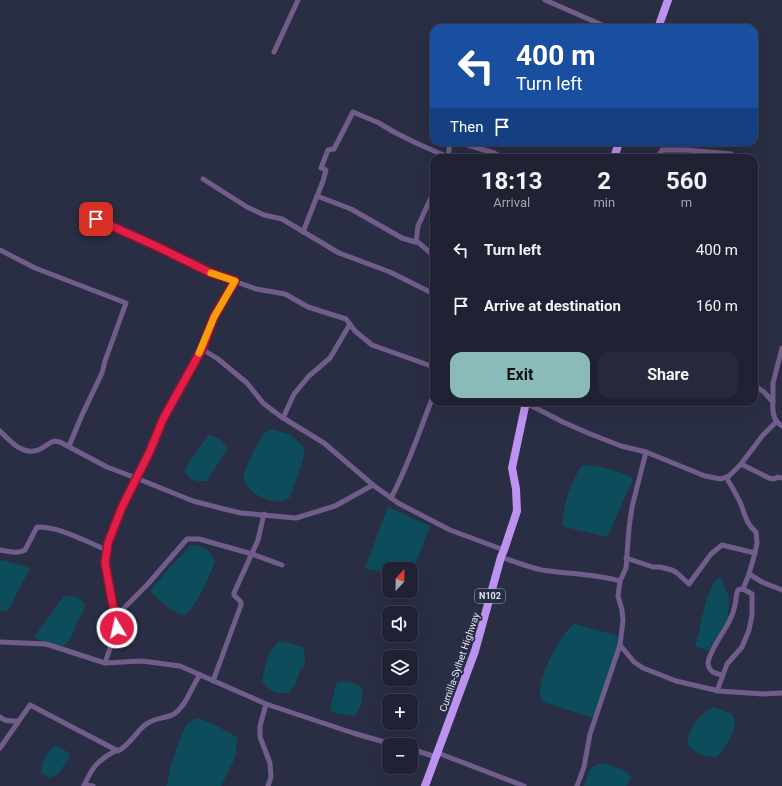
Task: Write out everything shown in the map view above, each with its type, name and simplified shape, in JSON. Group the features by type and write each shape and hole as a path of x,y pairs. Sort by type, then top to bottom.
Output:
{"highway":[{"path":"659,24 668,0"},
{"name":"Cumilla-Sylhet Highway","path":"425,786 475,651 502,553 517,511 516,489 512,468 524,406"}],"street":[{"path":"274,52 298,0"},
{"path":"545,0 600,24"},
{"path":"303,232 325,175 326,170 321,168 328,150 334,149 353,112 379,123 404,138 439,154"},
{"path":"472,146 497,154"},
{"path":"660,154 662,150 672,149 731,154"},
{"path":"203,179 247,207 264,215 282,219 339,253 390,272 430,292"},
{"path":"317,196 352,209 402,238 419,243 430,253"},
{"path":"416,242 418,226 430,200"},
{"path":"96,219 209,272 256,289 285,294 308,307 346,319 355,331 372,345 430,366"},
{"path":"0,250 35,268 126,303 102,373 82,414 69,446"},
{"path":"105,663 117,628 105,563 107,550 122,507 150,451 163,419 202,349 214,317 235,281"},
{"path":"283,418 294,394 309,376 330,358 350,324"},
{"path":"782,348 773,383 772,411 776,422 782,426"},
{"path":"202,349 231,369 247,383 263,403 283,418 324,444 372,485 398,504 450,530 502,553 524,566 542,570 602,576 620,581"},
{"path":"758,388 773,402"},
{"path":"391,498 409,462 430,404"},
{"path":"533,406 563,422 621,446 646,452 705,476 721,479 729,476 741,464 763,435 776,422"},
{"path":"0,431 14,444 27,451 38,450 54,441 69,446 108,467 193,501 241,513 296,518 335,506 372,485"},
{"path":"577,786 584,767 590,734 620,645 623,620 618,596 620,581 626,568 632,507 646,452"},
{"path":"741,464 769,478 782,478"},
{"path":"726,477 740,504 745,518 751,528 756,532 757,543 755,553 743,589"},
{"path":"213,681 241,605 241,602 234,595 234,593 258,540 264,514"},
{"path":"0,550 21,552 25,550 37,527 48,527 76,536 107,550"},
{"path":"116,616 147,585 187,540 199,539 252,554 282,565"},
{"path":"626,558 653,568 660,567 672,570 683,577 689,584 711,554 722,545 755,553"},
{"path":"749,574 762,582 782,590"},
{"path":"717,691 727,664 742,647 749,630 752,614 752,594 743,589 738,590 736,594 736,605 726,630 715,644 708,662 710,670 722,675"},
{"path":"0,642 46,644 105,663 142,661 180,666 266,704 382,741"},
{"path":"620,645 634,662 643,668 676,681 717,691 763,694 782,693"},
{"path":"92,786 84,785 96,764 117,750 118,751 124,748 146,724 156,718 176,712 184,704 200,675"},
{"path":"266,704 260,726 260,737 270,764 271,777 268,786"},
{"path":"0,748 30,705 117,750"},
{"path":"0,717 8,721 18,721"},
{"path":"418,751 437,755 512,780 524,786"}],"water":[{"path":"271,429 291,435 305,448 303,460 290,497 281,501 269,500 253,492 243,478 247,465 262,435"},
{"path":"209,435 218,438 228,448 207,481 197,481 189,478 185,471 190,461"},
{"path":"583,465 608,468 631,477 632,482 607,537 565,527 562,524 568,493 578,471"},
{"path":"388,507 430,526 416,562 382,562 382,572 365,568"},
{"path":"191,545 206,549 215,561 198,598 190,611 185,615 175,612 150,591"},
{"path":"3,560 30,568 8,611 0,610 0,561"},
{"path":"718,578 721,579 729,596 728,619 708,651 695,646 706,602 713,585"},
{"path":"64,596 77,597 85,604 71,638 63,646 48,644 34,637"},
{"path":"574,624 616,635 619,641 596,715 593,718 543,702 540,694 543,675 551,656 562,637"},
{"path":"278,641 304,648 305,665 300,670 296,684 289,693 274,692 262,681 267,658"},
{"path":"339,682 351,683 362,688 361,703 354,716 334,713 330,710 336,684"},
{"path":"713,707 732,714 735,722 735,727 726,746 717,757 700,754 687,743 690,731 696,722 703,714"},
{"path":"197,718 217,726 237,737 236,754 234,760 221,786 166,786 170,767 182,734 188,723"},
{"path":"56,745 69,753 69,758 58,774 50,778 41,773 45,757"},
{"path":"603,763 623,770 631,777 627,786 584,786 588,774 592,768"}],"slow traffic":[{"path":"199,353 208,335 214,317 235,281 211,273"}],"route":[{"path":"96,219 209,272 235,281 214,317 202,349 163,419 150,451 122,507 108,543 105,563 117,628"}]}
